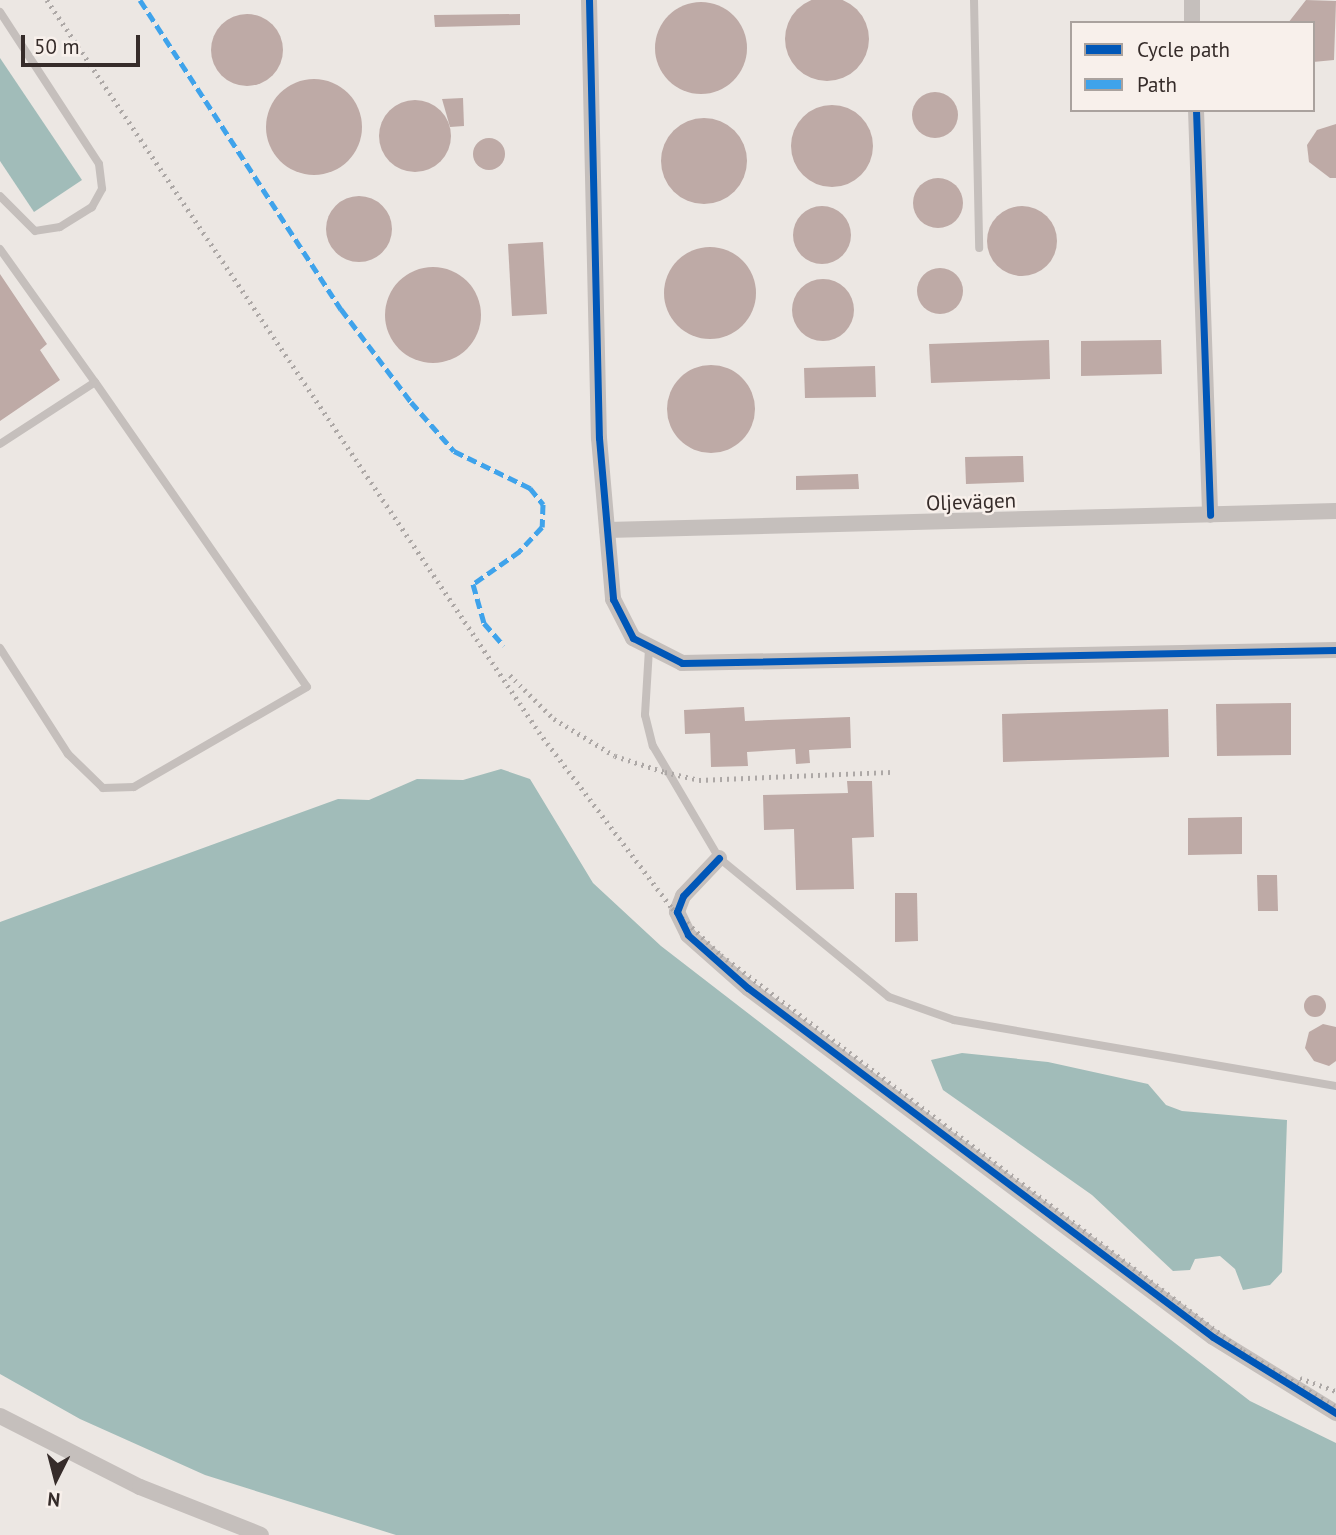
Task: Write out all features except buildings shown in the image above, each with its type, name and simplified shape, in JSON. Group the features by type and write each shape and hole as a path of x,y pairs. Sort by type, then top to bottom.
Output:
{"street":[{"path":"589,0 599,439 607,530 619,619 649,649 682,663 1336,650"},
{"path":"1192,0 1192,21"},
{"path":"1195,112 1210,515"},
{"name":"Oljevägen","path":"607,530 1336,511"},
{"path":"719,858 683,896 677,912 688,935 748,988 1202,1329 1336,1413"},
{"path":"0,1416 140,1487 255,1534"}],"lane":[{"path":"974,0 979,248"},
{"path":"0,12 99,164 102,189 92,207 60,227 35,231 0,196"},
{"path":"0,249 307,687 134,787 103,788 68,754 0,648"},
{"path":"0,444 95,382"},
{"path":"649,649 645,715 653,746 719,858 889,997 927,1012 1336,1086"}],"water":[{"path":"0,58 82,180 34,212 0,161"},
{"path":"501,769 530,779 593,883 661,946 1250,1401 1336,1443 1336,1535 396,1535 205,1475 80,1419 0,1374 0,922 338,799 369,800 417,779 463,780"},
{"path":"962,1053 1048,1062 1148,1084 1166,1105 1182,1111 1287,1120 1282,1272 1270,1285 1243,1290 1235,1269 1220,1256 1195,1259 1190,1270 1173,1271 1092,1195 943,1090 931,1060"}],"railway":[{"path":"47,0 539,732 672,908 721,955 1243,1351 1336,1407"},
{"path":"510,675 554,719 615,756 665,772 699,780 893,772"},
{"path":"1300,1378 1336,1391"}],"marked path":[{"path":"140,0 341,309 411,402 454,451 530,488 543,504 542,527 520,551 473,584 484,623 504,646"}],"cycle path":[{"path":"589,0 599,438 613,599 633,638 682,663 1336,650"},
{"path":"1196,112 1210,515"},
{"path":"719,858 683,896 677,912 688,935 748,988 1213,1337 1336,1413"}]}
